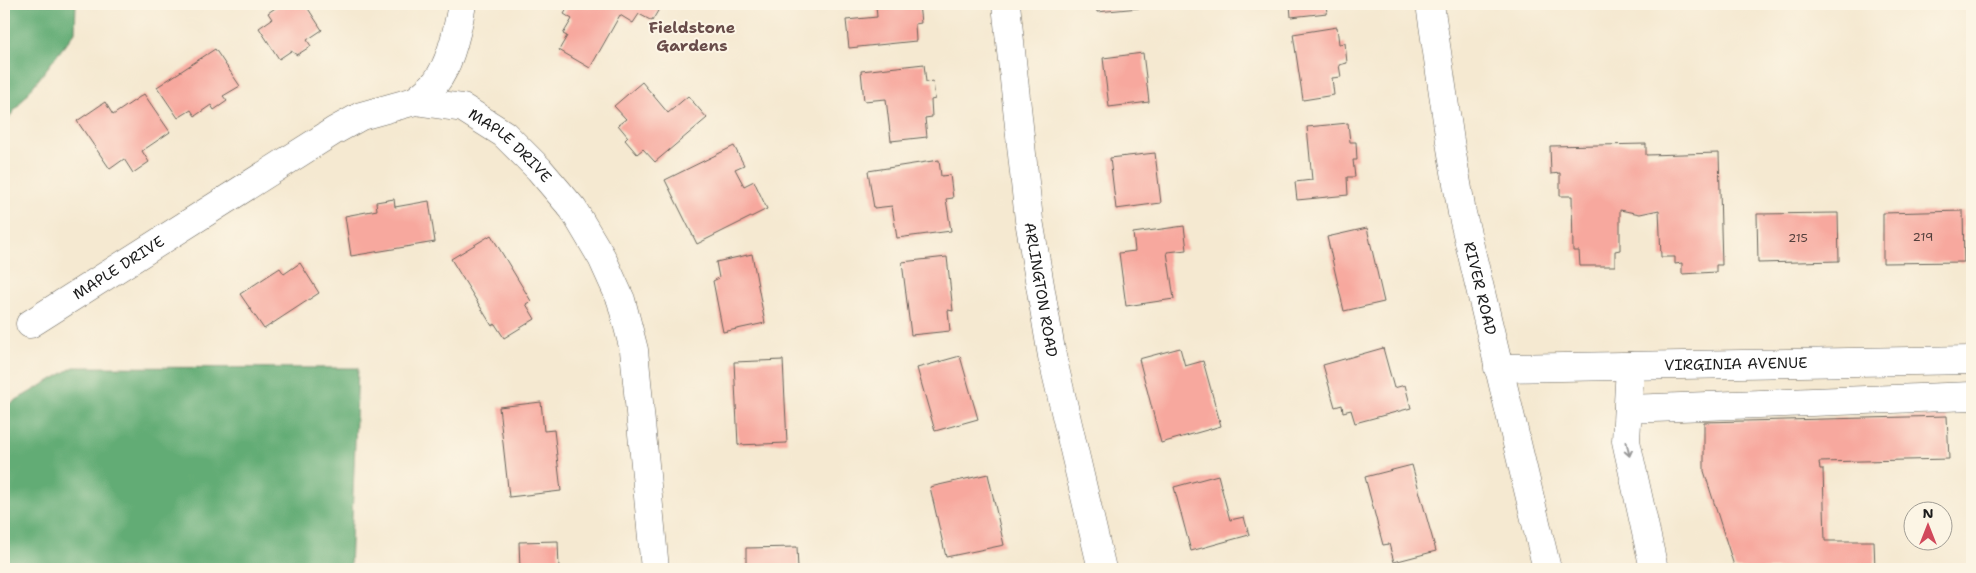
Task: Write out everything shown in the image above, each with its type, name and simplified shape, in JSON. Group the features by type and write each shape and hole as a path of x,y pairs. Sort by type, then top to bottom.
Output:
{"street":[{"path":"416,101 436,81 449,57 462,4"},
{"name":"ARLINGTON ROAD","path":"1006,4 1030,230 1052,356 1102,569"},
{"name":"RIVER ROAD","path":"1430,4 1450,148 1461,204 1498,368 1547,569"},
{"name":"MAPLE DRIVE","path":"30,324 334,130 361,116 416,101 463,108 504,134 540,170 573,209 602,258 621,300 634,350 655,569"},
{"name":"VIRGINIA AVENUE","path":"1498,368 1972,360"},
{"path":"1877,362 1877,400"},
{"path":"1630,366 1626,441 1654,569"},
{"path":"1628,409 1972,396"}],"green space":[{"path":"4,4 76,4 75,32 4,124"},
{"path":"74,367 358,368 350,569 4,569 4,407"}],"building":[{"path":"281,4 305,4 322,30 307,40 311,46 297,55 291,51 279,59 259,28 272,19 268,13"},
{"path":"570,4 662,4 652,21 639,14 633,23 620,15 590,68 559,50 567,36 563,34 572,19 564,14"},
{"path":"844,4 919,4 921,23 915,24 916,41 849,48 846,20 877,17 876,5 844,9"},
{"path":"1096,4 1139,4 1139,8 1097,12"},
{"path":"1290,4 1326,4 1327,13 1291,17"},
{"path":"1337,27 1339,44 1345,43 1347,63 1339,65 1341,77 1332,78 1334,95 1303,100 1293,34"},
{"path":"215,49 240,86 223,96 227,101 214,110 211,105 195,116 191,110 178,118 157,87"},
{"path":"1143,53 1149,102 1109,107 1103,58"},
{"path":"924,64 926,82 933,81 935,99 931,100 932,117 925,118 927,137 891,141 886,99 864,101 861,71"},
{"path":"642,82 668,113 688,96 707,118 655,162 643,149 637,154 625,140 628,137 618,125 626,119 614,106"},
{"path":"144,94 170,132 142,151 149,162 133,173 124,159 110,169 77,121 105,102 113,115"},
{"path":"1348,123 1350,142 1356,142 1357,160 1353,160 1355,177 1347,177 1348,195 1297,200 1295,182 1312,180 1307,127"},
{"path":"1646,144 1646,155 1719,153 1722,265 1716,265 1716,272 1682,274 1682,263 1675,264 1675,257 1661,257 1659,210 1640,214 1620,210 1620,250 1615,251 1615,266 1580,266 1579,251 1573,251 1572,196 1560,196 1560,173 1551,174 1550,146"},
{"path":"734,146 744,165 735,169 744,186 754,181 767,209 697,244 665,180"},
{"path":"1155,153 1161,203 1116,209 1110,158"},
{"path":"939,160 941,176 950,175 953,198 946,199 951,231 897,238 892,206 874,208 868,171"},
{"path":"394,199 395,207 429,201 435,242 351,256 345,216 377,210 376,202"},
{"path":"1963,211 1964,262 1883,263 1883,213"},
{"path":"1838,213 1839,261 1758,263 1757,214"},
{"path":"1184,226 1187,250 1167,252 1174,299 1126,306 1119,253 1135,251 1133,233"},
{"path":"1367,228 1384,302 1344,311 1327,237"},
{"path":"491,235 531,301 526,304 535,319 504,338 495,324 492,326 451,259"},
{"path":"752,254 765,323 723,332 713,281 719,278 716,262"},
{"path":"947,257 953,311 948,310 950,331 911,335 902,262"},
{"path":"300,263 319,293 264,329 240,294 280,268 284,274"},
{"path":"1180,348 1185,366 1203,361 1221,426 1161,443 1139,359"},
{"path":"1383,348 1394,388 1405,385 1411,408 1355,423 1351,410 1343,412 1342,405 1335,407 1323,365"},
{"path":"960,356 978,419 935,431 917,368"},
{"path":"783,360 787,443 738,445 734,362"},
{"path":"541,402 544,431 554,430 561,491 509,497 499,407"},
{"path":"1947,416 1949,459 1819,462 1820,469 1823,469 1825,541 1874,541 1875,569 1735,569 1704,471 1704,422"},
{"path":"1412,465 1436,551 1394,562 1389,544 1383,545 1365,477"},
{"path":"988,474 1004,545 946,557 930,487"},
{"path":"1218,475 1230,520 1244,517 1249,535 1191,551 1174,487"},
{"path":"558,541 559,569 520,569 519,542"},
{"path":"797,547 798,569 746,569 746,548"}],"district":[{"name":"Fieldstone Gardens","path":"692,36"}]}
